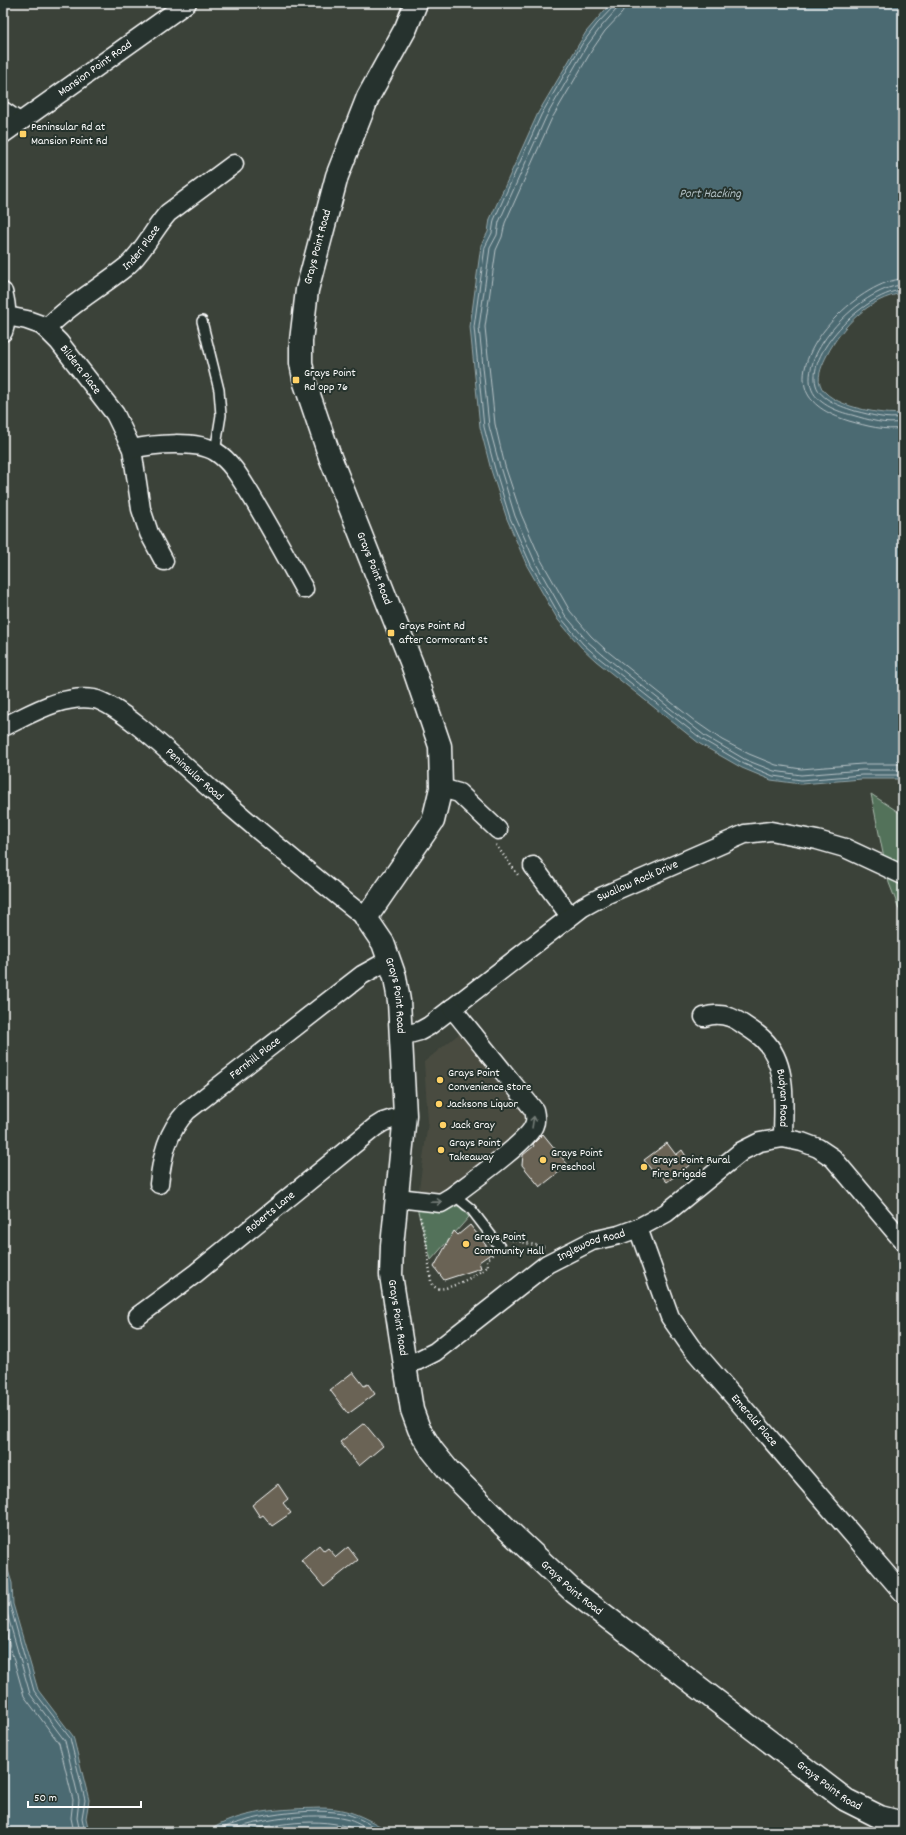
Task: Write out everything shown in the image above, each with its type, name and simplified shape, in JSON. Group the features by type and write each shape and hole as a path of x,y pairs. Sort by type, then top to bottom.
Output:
{"street":[{"name":"Mansion Point Road","path":"19,122 187,3"},
{"name":"Grays Point Road","path":"416,3 406,28 368,97 337,176 306,290 300,341 301,363 305,383 330,457 409,656 440,746 441,788 432,821 366,918 383,943 389,960 399,1001 405,1115 404,1198 392,1246 392,1275 412,1410 419,1429 432,1450 449,1471 510,1532 574,1592 846,1800 880,1817 903,1823"},
{"path":"3,111 19,122 3,134"},
{"name":"Inderi Place","path":"46,329 67,309 126,266 143,250 160,222 168,213 234,164"},
{"path":"3,292 7,304 5,324"},
{"name":"Bildera Place","path":"5,324 26,320 41,325 46,329 59,342 115,414 132,449 141,509 149,533 164,561"},
{"path":"132,449 144,446 195,446 215,452 228,462 267,522 304,589"},
{"name":"Peninsular Road","path":"3,727 63,701 86,698 107,704 160,745 215,793 366,918"},
{"path":"441,788 459,793 498,830"},
{"name":"Swallow Rock Drive","path":"402,1036 424,1028 583,907 603,896 745,834 771,831 817,840 845,848 903,875"},
{"path":"532,866 570,916"},
{"name":"Fernhill Place","path":"159,1184 162,1156 168,1138 174,1126 187,1111 362,975 389,960"},
{"path":"404,1198 441,1203 454,1195 514,1147 529,1134 535,1124 534,1110 452,1008"},
{"name":"Budyan Road","path":"704,1017 713,1013 734,1018 764,1039 778,1061 783,1092 783,1138 802,1142 833,1158 903,1241"},
{"name":"Roberts Lane","path":"138,1316 196,1273 375,1127 387,1120 405,1115"},
{"name":"Inglewood Road","path":"405,1362 417,1361 435,1352 547,1264 592,1241 619,1235 638,1228 666,1212 742,1151 760,1142 783,1138"},
{"name":"Emerald Place","path":"638,1228 670,1317 691,1347 903,1593"}],"lane":[{"path":"202,321 219,390 221,415 215,452"},
{"path":"454,1195 471,1209 500,1247"}],"path":[{"path":"404,1198 423,1224 431,1282 433,1286 438,1289 446,1288 481,1272 488,1266 486,1260 500,1247"},
{"path":"529,1244 548,1248"}],"shaded area":[{"path":"460,1033 498,1079 532,1113 529,1131 441,1199 418,1197 428,1122 424,1062"}],"green space":[{"path":"871,794 903,815 903,919 889,883"},
{"path":"459,1206 469,1217 431,1260 417,1208"}],"water":[{"name":"Port Hacking","path":"611,3 903,3 903,293 891,296 868,307 849,324 840,334 827,355 821,369 819,380 825,392 844,404 883,413 903,413 903,779 862,779 801,784 771,780 742,768 700,744 596,661 581,647 558,620 527,566 507,519 491,470 480,427 470,327 481,245 488,232 490,219 538,113 586,32"},
{"path":"3,1555 12,1583 13,1604 38,1690 73,1736 89,1800 86,1818 89,1832 3,1832"},
{"path":"331,1808 349,1812 365,1818 391,1832 207,1832 233,1819 247,1815 277,1810"}],"building":[{"name":"Grays Point Preschool","path":"543,1134 568,1165 540,1187 522,1165 523,1155 534,1146 533,1144"},
{"path":"667,1143 676,1155 682,1150 691,1164 667,1182 660,1174 656,1176 644,1160"},
{"name":"Grays Point Community Hall","path":"470,1225 492,1253 479,1262 481,1268 444,1280 434,1267 454,1231 458,1235"},
{"path":"353,1372 364,1386 368,1384 375,1394 348,1414 330,1390"},
{"path":"364,1423 383,1446 359,1466 340,1442"},
{"path":"278,1484 288,1499 283,1503 291,1513 272,1526 263,1515 260,1517 252,1505"},
{"path":"319,1545 324,1551 328,1548 336,1557 348,1547 358,1560 324,1587 301,1560"}],"place":[{"name":"Peninsular Rd at Mansion Point Rd","path":"23,134"},
{"name":"Grays Point Rd opp 76","path":"296,380"},
{"name":"Grays Point Rd after Cormorant St","path":"391,633"},
{"name":"Grays Point Convenience Store","path":"440,1080"},
{"name":"Jacksons Liquor","path":"439,1104"},
{"name":"Jack Gray","path":"443,1125"},
{"name":"Grays Point Takeaway","path":"441,1150"},
{"name":"Grays Point Preschool","path":"543,1160"},
{"name":"Grays Point Rural Fire Brigade","path":"644,1167"},
{"name":"Grays Point Community Hall","path":"466,1244"}]}
